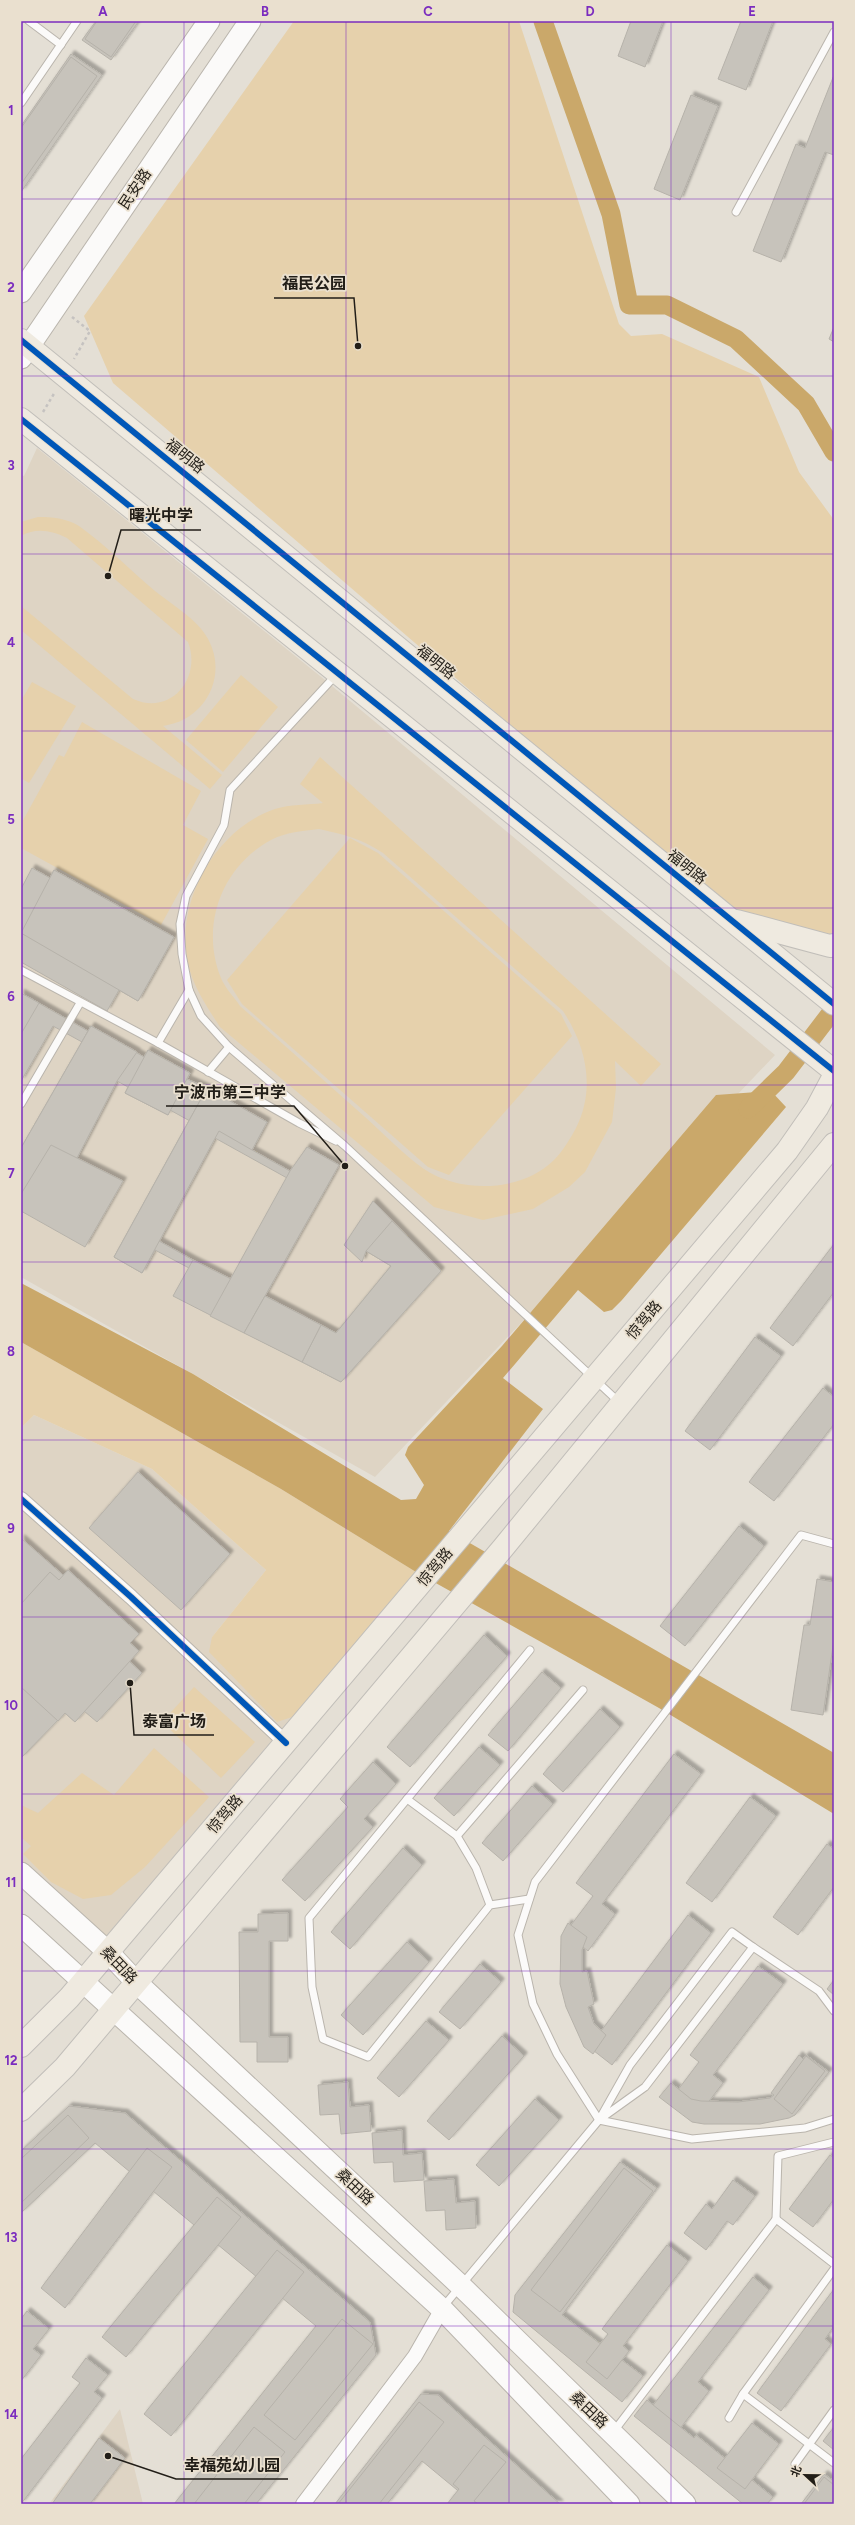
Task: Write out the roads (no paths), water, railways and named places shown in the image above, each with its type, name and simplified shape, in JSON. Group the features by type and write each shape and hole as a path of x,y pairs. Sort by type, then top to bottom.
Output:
{"main road":[{"path":"21,292 209,21"},
{"name":"民安路","path":"24,348 250,21"},
{"name":"福明路","path":"24,348 834,1004"},
{"path":"21,419 834,1071"},
{"path":"729,919 830,946 834,945"},
{"name":"惊驾路","path":"21,2046 83,1981 108,1952 787,1152 817,1108 834,1076"},
{"path":"21,2110 65,2067 503,1548 834,1144"},
{"name":"桑田路","path":"21,1873 108,1952 136,1983 461,2286 685,2504"},
{"name":"桑田路","path":"21,1925 442,2309 630,2504"}],"street":[{"path":"21,1499 131,1597 286,1743"},
{"path":"303,2504 415,2356 442,2309"}],"lane":[{"path":"29,21 61,45"},
{"path":"21,103 77,21"},
{"path":"736,212 834,32"},
{"path":"338,673 230,790 224,825 186,896 180,924 182,954 189,990 201,1016 229,1047 345,1146 621,1404"},
{"path":"21,970 80,1003 158,1043 299,1123 345,1146"},
{"path":"158,1043 189,990"},
{"path":"21,1104 80,1003"},
{"path":"208,1072 229,1047"},
{"path":"834,1544 802,1535 534,1882 518,1935 533,2004 557,2054 599,2120 692,2139 805,2128 834,2119"},
{"path":"529,1899 490,1905 368,2057 323,2039 312,1987 309,1918 530,1650"},
{"path":"457,1836 583,1690"},
{"path":"407,1799 457,1836 476,1868 490,1905"},
{"path":"442,2309 599,2120 630,2065 732,1932 819,1991 834,2011"},
{"path":"599,2120 645,2086 753,1947"},
{"path":"612,2433 776,2219 778,2156 834,2142"},
{"path":"776,2219 834,2264"},
{"path":"729,2418 743,2394 834,2269"},
{"path":"743,2394 808,2445 834,2463"},
{"path":"795,2464 834,2410"}],"waterway":[{"path":"543,21 611,214 629,305 667,305 736,339 806,404 834,452"},
{"path":"748,1109 786,1072 834,1009"}],"place":[{"name":"福民公园","path":"358,346"},
{"name":"曙光中学","path":"108,576"},
{"name":"宁波市第三中学","path":"345,1166"},
{"name":"泰富广场","path":"130,1683"},
{"name":"幸福苑幼儿园","path":"108,2456"}]}
